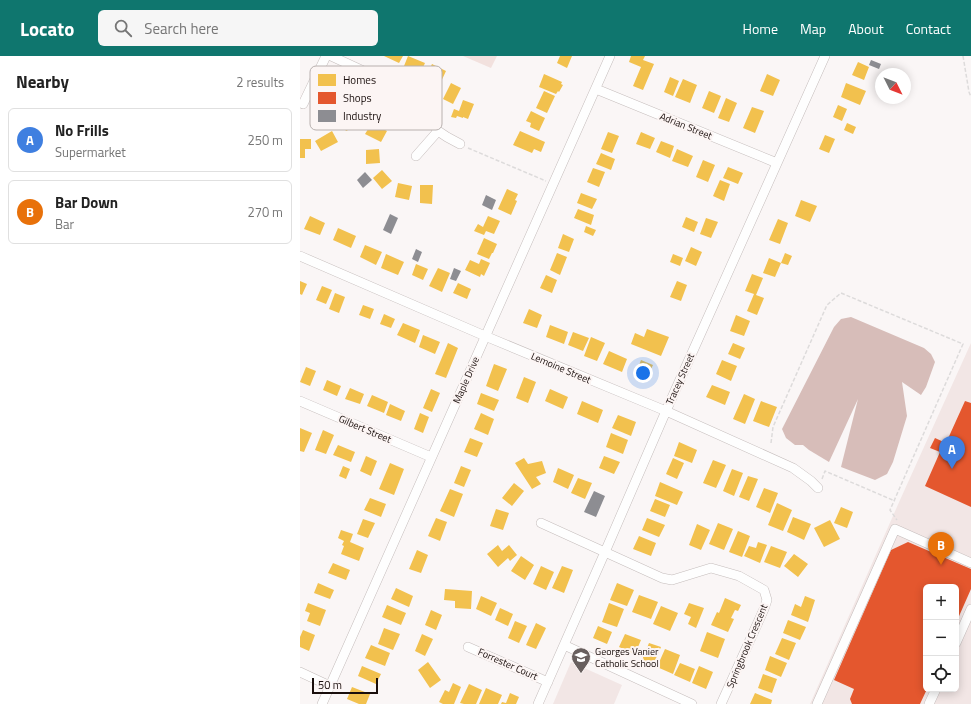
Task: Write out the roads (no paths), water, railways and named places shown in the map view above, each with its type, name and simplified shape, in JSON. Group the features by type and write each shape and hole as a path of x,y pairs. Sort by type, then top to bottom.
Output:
{"street":[{"path":"321,66 326,56"},
{"path":"331,56 353,66"},
{"name":"Maple Drive","path":"322,704 610,56"},
{"name":"Tracey Street","path":"538,704 666,411 825,56"},
{"path":"303,104 310,89"},
{"name":"Adrian Street","path":"596,89 777,163"},
{"path":"416,156 438,130 460,144"},
{"name":"Lemoine Street","path":"300,256 485,336 666,411 793,468 818,488"},
{"name":"Gilbert Street","path":"300,401 431,458"},
{"path":"541,523 605,552"},
{"path":"817,704 896,529 971,563"},
{"name":"Springbrook Crescent","path":"605,552 662,578 672,580 711,568 739,576 764,590 767,600 764,609 721,704"},
{"path":"959,636 971,609"},
{"path":"564,645 692,704"},
{"name":"Forrester Court","path":"468,647 548,682"},
{"path":"300,672 330,686"},
{"path":"929,704 935,692"}],"place":[{"name":"No Frills","path":"952,469"},
{"name":"Bar Down","path":"941,565"},
{"name":"Georges Vanier Catholic School","path":"581,674"}]}
